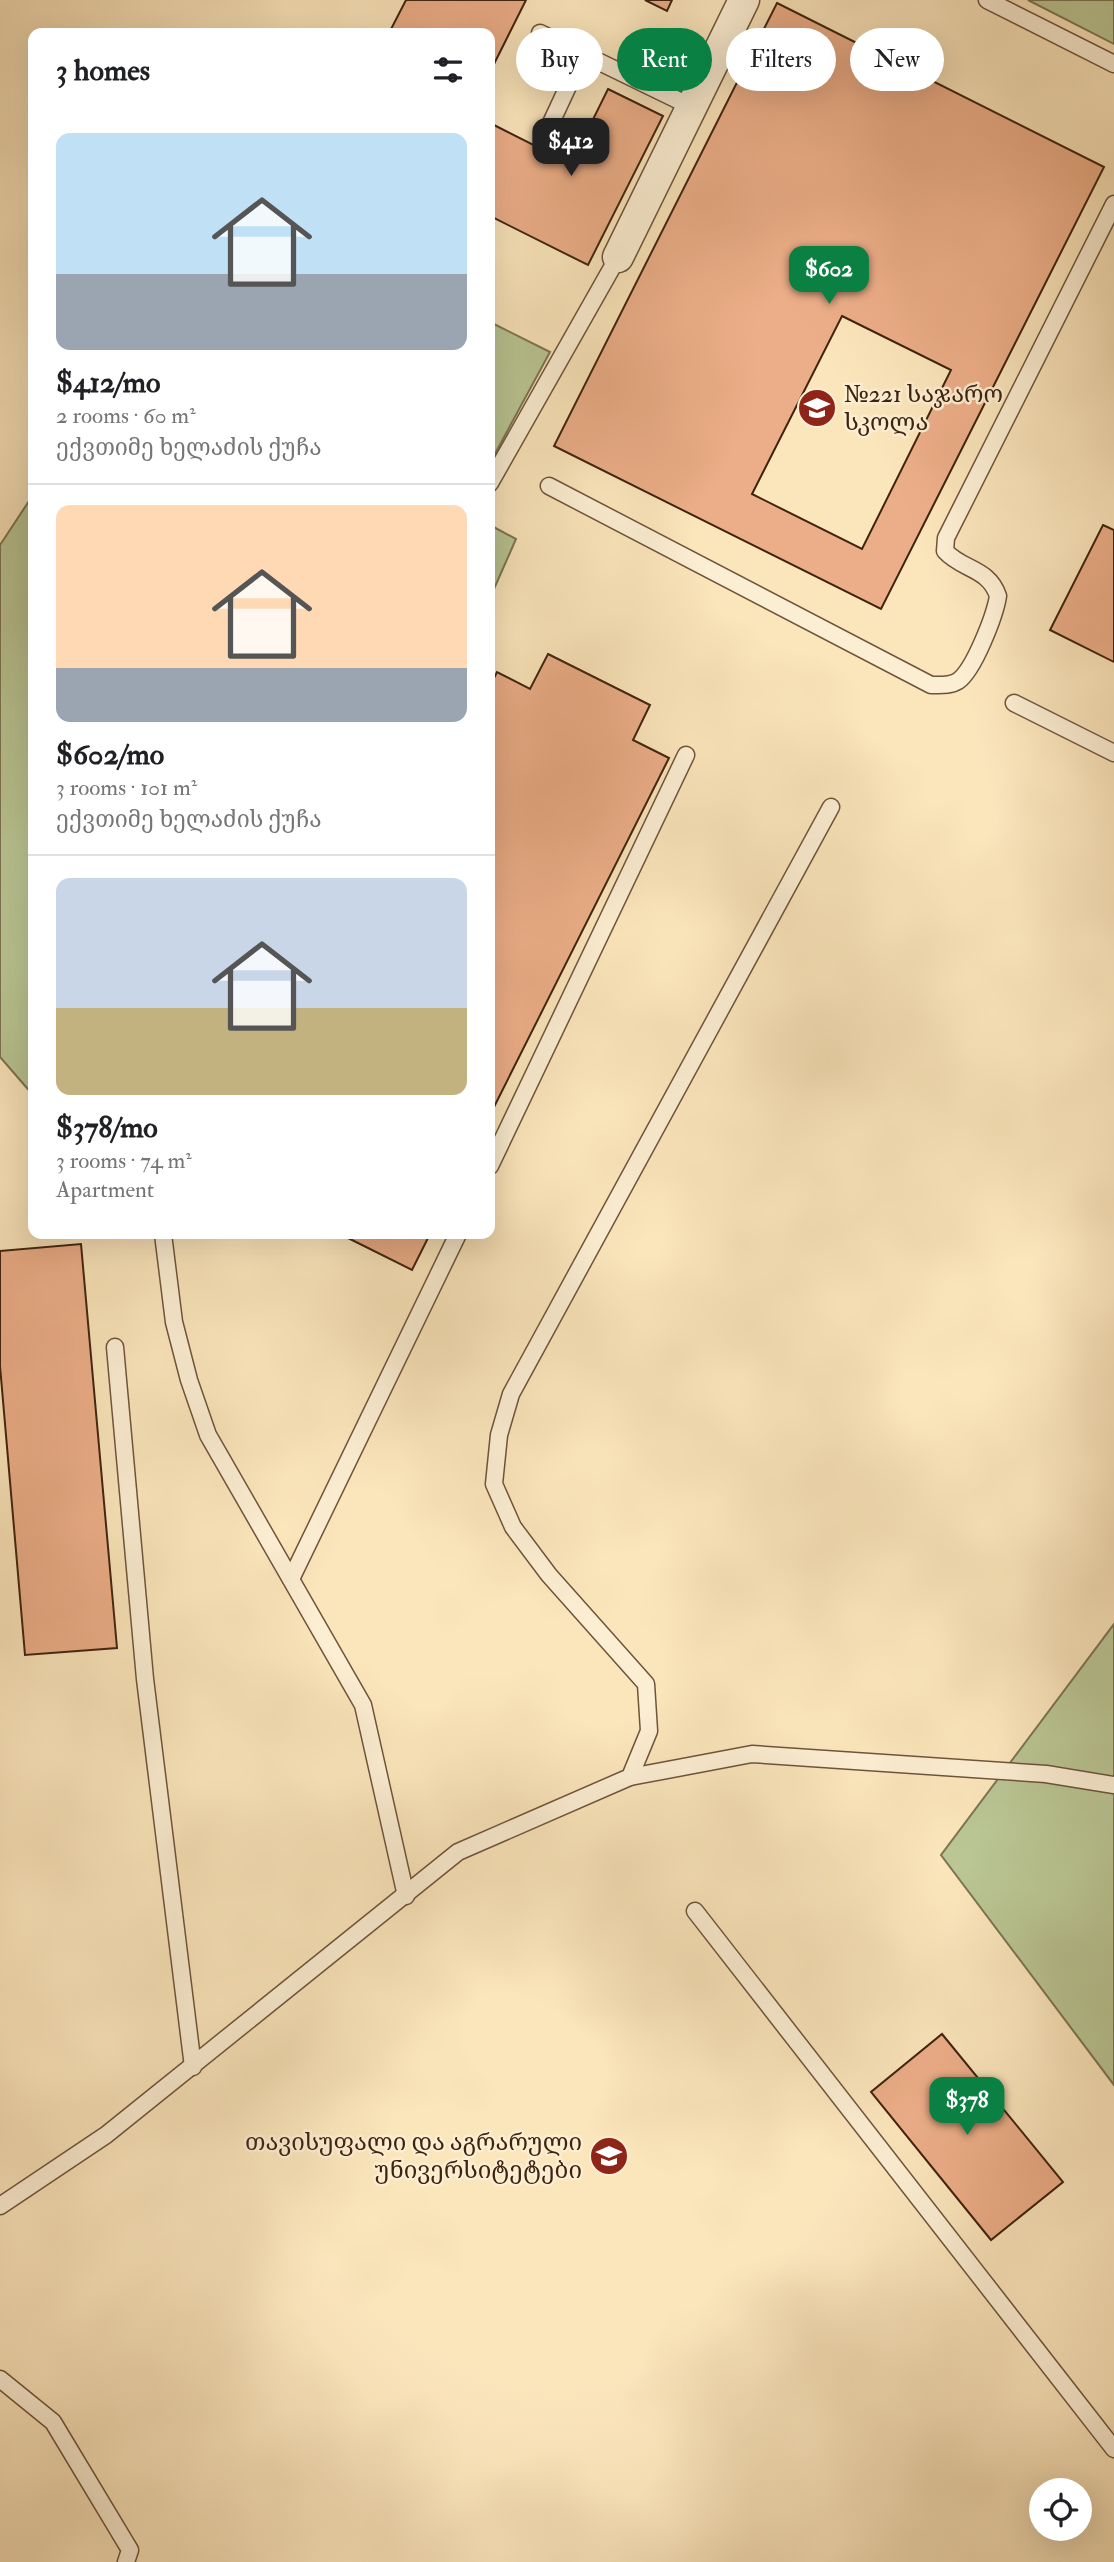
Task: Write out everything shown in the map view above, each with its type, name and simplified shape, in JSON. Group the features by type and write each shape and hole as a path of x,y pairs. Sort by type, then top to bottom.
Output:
{"street":[{"path":"618,257 744,0"}],"lane":[{"path":"987,0 1114,64"},
{"path":"603,64 692,107"},
{"path":"550,125 566,91"},
{"path":"549,486 931,685 948,685 960,680 996,610 998,596 985,574 952,558 945,551 946,538 1114,204"},
{"path":"495,474 618,257"},
{"path":"1014,704 1114,753"},
{"path":"495,1156 686,755"},
{"path":"630,1777 649,1731 646,1684 549,1575 513,1527 494,1484 499,1435 511,1394 831,807"},
{"path":"164,1239 174,1322 204,1424 363,1705 406,1896"},
{"path":"291,1579 456,1239"},
{"path":"115,1347 145,1679 193,2067"},
{"path":"0,2206 106,2135 458,1852 630,1777 752,1754 1046,1774 1114,1785"},
{"path":"695,1911 1114,2449"},
{"path":"0,2379 52,2421 130,2550 127,2562"}],"green space":[{"path":"1028,0 1114,0 1114,44"},
{"path":"495,324 550,352 495,454"},
{"path":"28,503 28,1089 0,1057 0,545"},
{"path":"495,528 516,539 495,587"},
{"path":"1114,1624 1114,2085 941,1855"}],"building":[{"path":"406,0 526,0 495,62 495,28 392,28"},
{"path":"645,0 672,0 667,11"},
{"path":"777,3 827,28 764,28"},
{"path":"836,33 850,40 850,91 944,91 944,87 1104,167 881,609 554,446 733,91 836,91","holes":["842,316 951,370 862,549 752,494"]},
{"path":"608,89 663,116 588,265 495,218 495,126 571,164"},
{"path":"1103,525 1114,530 1114,662 1050,630"},
{"path":"548,654 650,705 633,740 669,758 495,1105 495,676 497,672 530,689"},
{"path":"350,1239 428,1239 412,1270"},
{"path":"81,1244 117,1648 25,1655 0,1366 0,1251"},
{"path":"942,2034 1063,2182 991,2240 871,2092"}],"place":[{"name":"№221 საჯარო სკოლა","path":"817,408"},
{"name":"თავისუფალი და აგრარული უნივერსიტეტები","path":"609,2156"}]}
